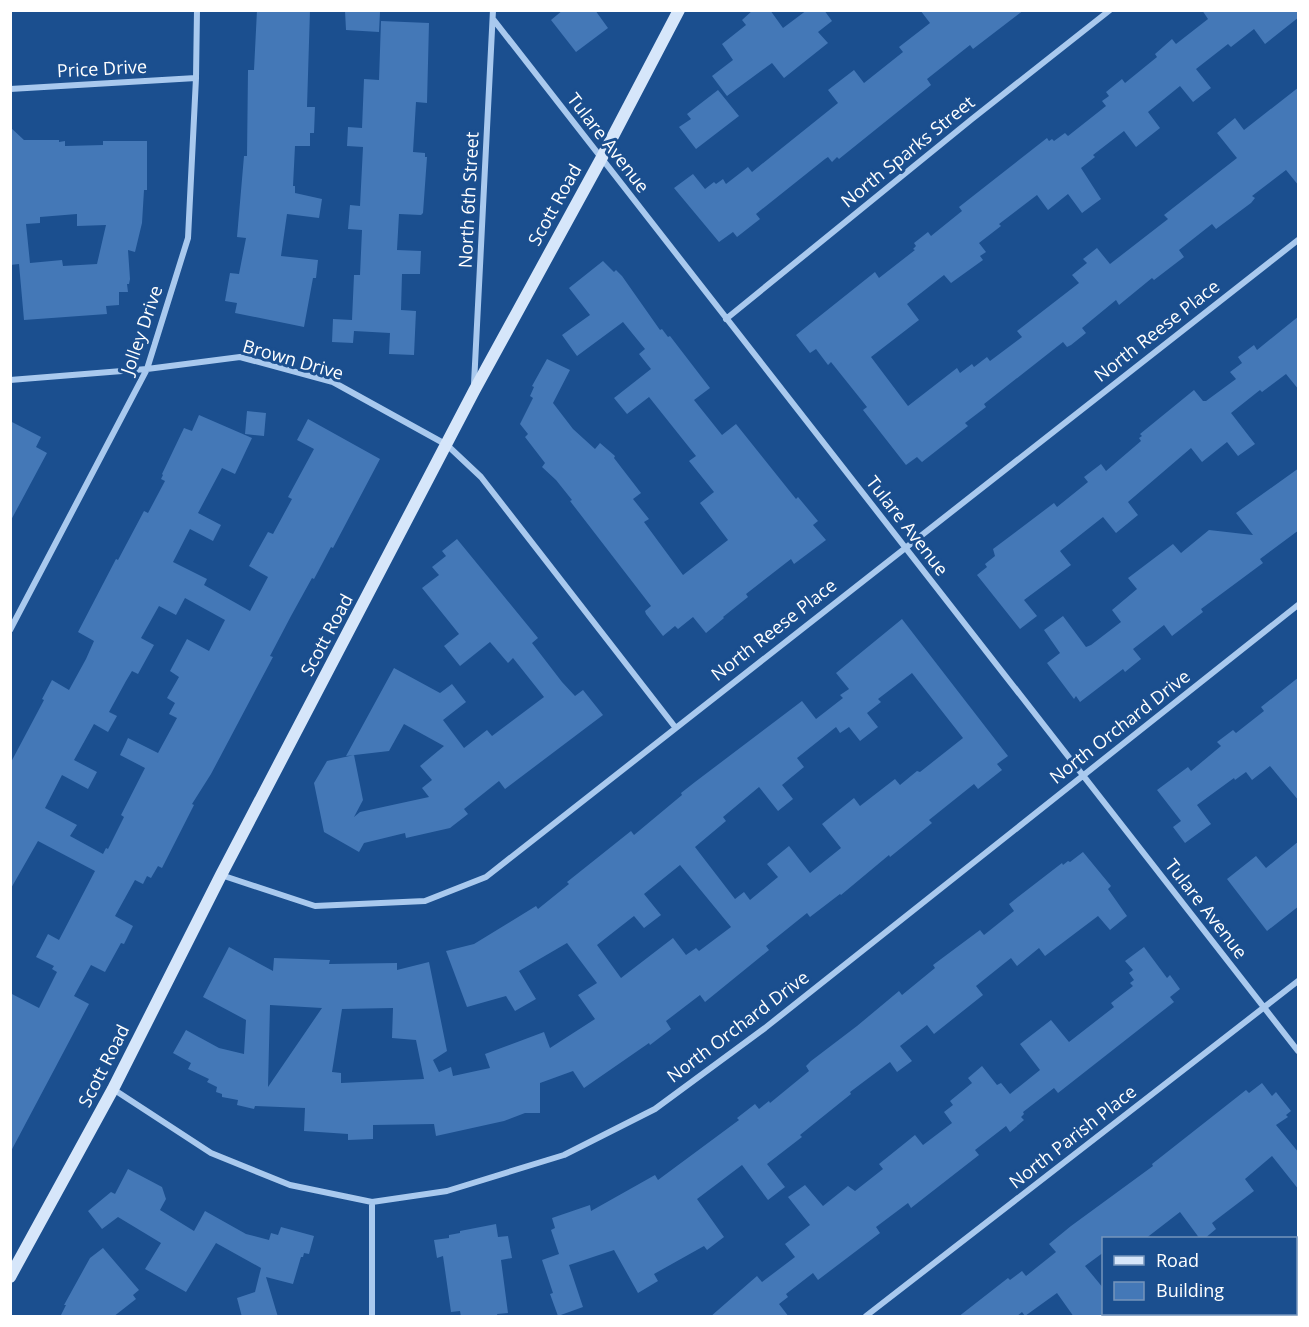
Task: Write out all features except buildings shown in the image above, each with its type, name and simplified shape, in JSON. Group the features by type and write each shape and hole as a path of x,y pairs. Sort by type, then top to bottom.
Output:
{"street":[{"name":"Jolley Drive","path":"10,630 147,369 188,238 197,10"},
{"name":"North 6th Street","path":"474,391 493,10"},
{"name":"Scott Road","path":"10,1277 113,1089 221,875 474,391 601,159 679,10"},
{"name":"North Sparks Street","path":"726,319 1110,10"},
{"name":"Tulare Avenue","path":"493,19 1299,1051"},
{"name":"Price Drive","path":"10,89 196,78"},
{"name":"North Reese Place","path":"221,875 315,906 425,901 486,877 1299,240"},
{"name":"Brown Drive","path":"10,380 147,369 240,357 333,382 447,445"},
{"path":"447,445 481,477 675,727"},
{"name":"North Orchard Drive","path":"113,1089 210,1154 290,1185 372,1202 447,1191 564,1155 655,1109 765,1029 1082,775 1299,605"},
{"name":"North Parish Place","path":"866,1317 1299,981"},
{"path":"372,1202 372,1317"}]}
